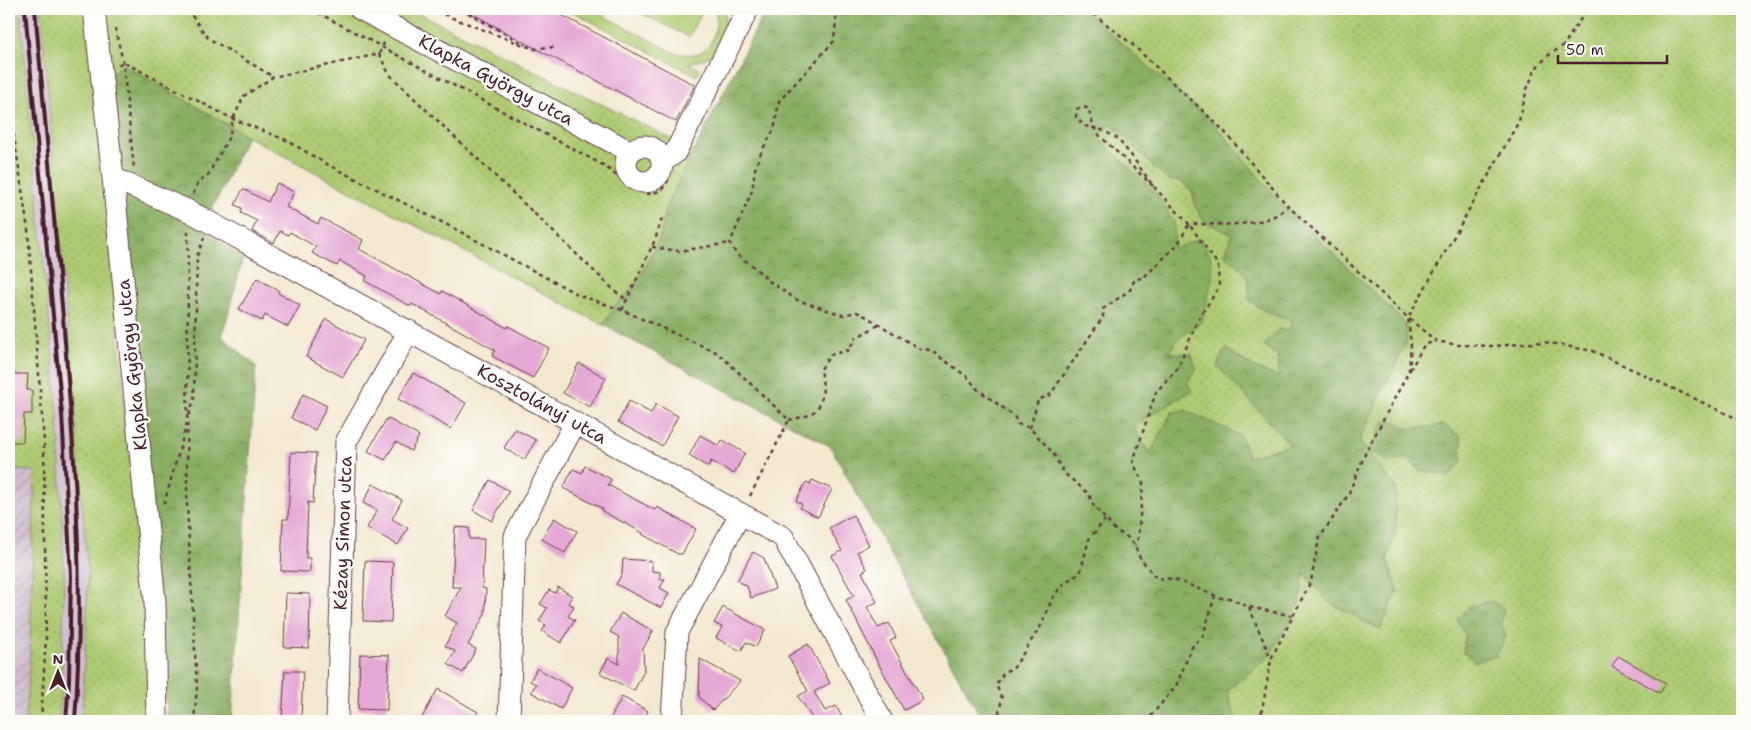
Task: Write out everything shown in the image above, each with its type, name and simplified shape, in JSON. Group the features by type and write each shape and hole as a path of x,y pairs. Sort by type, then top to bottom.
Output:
{"street":[{"name":"Klapka György utca","path":"94,9 114,178 155,602 157,721"},
{"name":"Klapka György utca","path":"360,9 631,152"},
{"path":"662,162 675,153 748,9"},
{"path":"641,147 652,148 657,152 662,162 659,174 650,182 638,182 628,174 626,169 626,163 631,152 641,147"},
{"name":"Kosztolányi utca","path":"114,178 210,222 783,537 882,721"},
{"name":"Kézay Simon utca","path":"337,721 346,442 409,332"},
{"path":"509,721 515,536 575,423"},
{"path":"672,721 677,632 740,514"}],"path":[{"path":"186,9 208,38 273,77"},
{"path":"311,9 388,48"},
{"path":"429,9 534,49 555,48"},
{"path":"461,9 534,49"},
{"path":"730,243 752,191 755,169 762,150 774,130 779,101 834,41 837,9"},
{"path":"1087,9 1133,45 1222,130 1288,205 1408,318 1436,341"},
{"path":"1409,371 1411,344 1408,318 1520,121 1527,89 1536,68 1564,45 1587,9"},
{"path":"115,26 123,62 136,188"},
{"path":"379,54 393,26"},
{"path":"194,721 197,687 187,505 190,198 199,182 208,175 229,136 233,119 244,96 273,77 379,54"},
{"path":"379,54 390,74 626,300"},
{"path":"101,74 123,62"},
{"path":"123,62 233,119 286,140 330,166 436,219 579,296 622,310 718,353 789,420"},
{"path":"9,102 28,230 44,442 46,638 41,721"},
{"path":"1135,545 1138,538 1143,483 1133,462 1156,392 1178,369 1198,320 1219,287 1218,265 1189,224 1153,186 1100,136 1094,128 1088,108 1081,107 1077,109 1076,118 1084,126 1094,128 1100,129 1117,138 1153,186"},
{"path":"1189,224 1244,224 1276,216 1287,208"},
{"path":"622,310 652,247 662,218"},
{"path":"162,513 194,399 197,256 210,222"},
{"path":"1030,428 1038,400 1050,395 1103,317 1103,308 1130,290 1135,279 1143,278 1171,251 1178,244 1189,224"},
{"path":"652,247 679,250 730,243"},
{"path":"730,243 737,255 753,266 769,281 798,300 843,315 857,312 920,349 930,350 969,378 976,388 1014,416 1018,424 1030,428 1053,454 1064,473 1089,494 1093,505 1105,519 1117,532 1124,534 1135,545 1138,556 1156,578 1174,579 1249,607 1293,616"},
{"path":"740,514 789,420 812,413 818,408 824,388 821,369 830,355 849,350 855,338 880,324"},
{"path":"1260,721 1270,659 1311,581 1319,540 1348,495 1365,454 1424,344 1436,341 1458,345 1495,346 1544,342 1593,351 1742,421"},
{"path":"1003,721 999,713 1002,698 996,685 1005,671 1013,669 1042,624 1052,599 1064,583 1080,573 1089,539 1105,519"},
{"path":"1144,721 1150,717 1176,686 1193,645 1203,636 1216,596"},
{"path":"1249,607 1270,659"}],"shaded area":[{"path":"20,9 41,9 88,575 82,721 59,721 62,679 64,576 58,416"},
{"path":"9,288 15,288 15,345 9,345"},
{"path":"9,470 35,471 30,654 25,721 9,721"}],"green space":[{"path":"9,9 20,9 58,416 64,576 62,679 59,721 25,721 30,654 35,471 9,470 9,345 15,345 15,288 9,288"},
{"path":"41,9 88,9 139,557 152,721 82,721 88,575"},
{"path":"103,9 410,9 694,150 665,208 660,238 648,262 635,286 618,302 603,325 247,136 124,65 108,75"},
{"path":"574,9 588,12 589,9 598,9 600,14 680,54 695,54 707,48 714,36 715,9 724,9 725,29 721,42 713,53 703,59 688,63 700,69 697,76 573,12"},
{"path":"633,9 703,9 689,37"},
{"path":"766,9 1082,9 1213,123 1280,202 1405,323 1407,341 1359,441 1395,486 1396,532 1387,560 1398,590 1380,630 1327,601 1304,572 1300,602 1268,657 1227,691 1236,721 983,721 830,446 603,325 618,302 635,286 648,262 660,238 665,208","holes":["1111,124 1167,180 1181,181 1193,192 1195,206 1205,222 1232,234 1225,255 1238,265 1245,274 1249,285 1250,301 1268,312 1292,322 1287,331 1279,329 1264,346 1278,356 1279,377 1255,368 1225,349 1217,365 1290,445 1248,457 1241,436 1185,410 1172,412 1150,454 1134,429 1137,423 1192,391 1187,383 1196,370 1192,354 1168,353 1176,341 1202,321 1213,275 1210,255 1199,239 1174,249 1174,222 1155,192 1096,136"]},
{"path":"1082,9 1742,9 1742,721 1236,721 1227,691 1268,657 1300,602 1303,572 1327,601 1380,630 1398,590 1387,560 1396,532 1395,486 1359,441 1407,341 1405,323 1280,202 1213,123"},
{"path":"123,65 247,136 203,229 243,258 222,337 256,366 232,721 168,721 108,75"},
{"path":"1111,124 1167,179 1181,181 1193,192 1195,206 1205,222 1232,234 1225,255 1238,265 1245,274 1249,285 1250,301 1268,312 1292,322 1281,349 1279,377 1255,368 1226,349 1290,445 1248,457 1172,412 1150,454 1134,429 1168,353 1176,341 1202,321 1174,250 1174,222 1155,192 1096,136"},
{"path":"1385,421 1397,421 1406,429 1445,425 1461,437 1462,461 1449,476 1418,470 1408,459 1385,461 1369,449"},
{"path":"1493,601 1504,609 1501,623 1506,636 1497,655 1475,662 1463,651 1465,634 1457,620 1470,606"}],"building":[{"path":"464,9 550,9 695,85 676,122"},
{"path":"277,183 294,192 286,207 318,224 321,218 363,240 359,249 441,294 442,291 507,328 508,326 549,348 533,378 492,356 495,350 412,304 410,306 365,281 367,276 340,261 337,266 312,253 316,247 290,232 288,235 280,231 274,243 252,231 257,221 241,213 242,208 235,205 243,189 268,202"},
{"path":"257,278 279,291 278,293 300,305 288,327 265,315 262,321 239,309"},
{"path":"326,319 364,340 343,377 306,357"},
{"path":"579,363 606,378 590,407 563,393"},
{"path":"413,373 466,403 451,429 398,399"},
{"path":"9,374 28,374 27,390 32,390 32,414 24,414 23,442 9,442"},
{"path":"303,394 327,406 315,430 291,418"},
{"path":"629,401 651,413 656,404 678,416 662,446 618,422"},
{"path":"387,418 419,436 411,451 396,442 385,460 368,451"},
{"path":"515,429 536,440 524,460 504,448"},
{"path":"700,435 719,446 722,440 745,453 734,474 711,461 708,467 689,456"},
{"path":"291,452 316,453 313,503 308,502 306,558 310,558 310,572 281,571 283,519 288,519"},
{"path":"585,466 611,479 608,485 655,510 657,507 696,529 682,554 678,554 602,511 603,509 563,488 573,469 582,473"},
{"path":"490,480 509,491 492,521 473,510"},
{"path":"812,480 832,489 818,517 800,508 802,504 796,501 806,482 810,484"},
{"path":"373,484 402,500 392,519 408,528 398,545 367,528 377,510 363,503"},
{"path":"853,515 869,545 857,552 867,569 862,572 877,602 867,607 878,628 889,623 896,638 890,641 923,700 904,710 846,600 854,596 832,556 842,551 829,528"},
{"path":"554,518 577,531 565,553 542,539"},
{"path":"455,527 469,528 469,539 484,539 482,588 486,589 485,614 468,645 476,649 463,673 448,664 455,651 445,646 457,623 445,616 461,587 452,587"},
{"path":"753,552 764,558 775,589 751,598 747,586 737,581"},
{"path":"623,559 652,561 652,571 660,572 660,579 665,579 660,588 669,593 661,608 616,584 622,574"},
{"path":"365,561 393,562 391,622 363,621"},
{"path":"558,587 572,596 568,603 574,606 568,616 575,620 561,643 542,631 546,625 539,621 547,608 540,604 549,590 555,593"},
{"path":"286,593 310,594 309,648 284,647"},
{"path":"723,607 765,630 756,647 746,642 741,651 716,638 722,627 714,623"},
{"path":"621,613 653,631 643,649 644,671 634,691 600,673 608,658 619,664 619,637 610,632"},
{"path":"808,644 830,683 814,692 825,711 836,706 844,721 806,721 812,718 798,696 808,691 788,656"},
{"path":"360,654 389,655 387,710 358,709"},
{"path":"1618,656 1666,683 1660,693 1612,666"},
{"path":"700,659 740,681 713,710 699,697"},
{"path":"537,668 572,688 561,709 531,692 536,684 530,681"},
{"path":"285,671 303,671 301,721 282,721"},
{"path":"438,689 478,712 472,721 420,721"},
{"path":"622,697 648,711 642,721 609,721"}],"railway":[{"path":"25,9 62,414 71,575 69,680 66,721"},
{"path":"35,9 62,306 77,514 79,617 75,721"}]}
